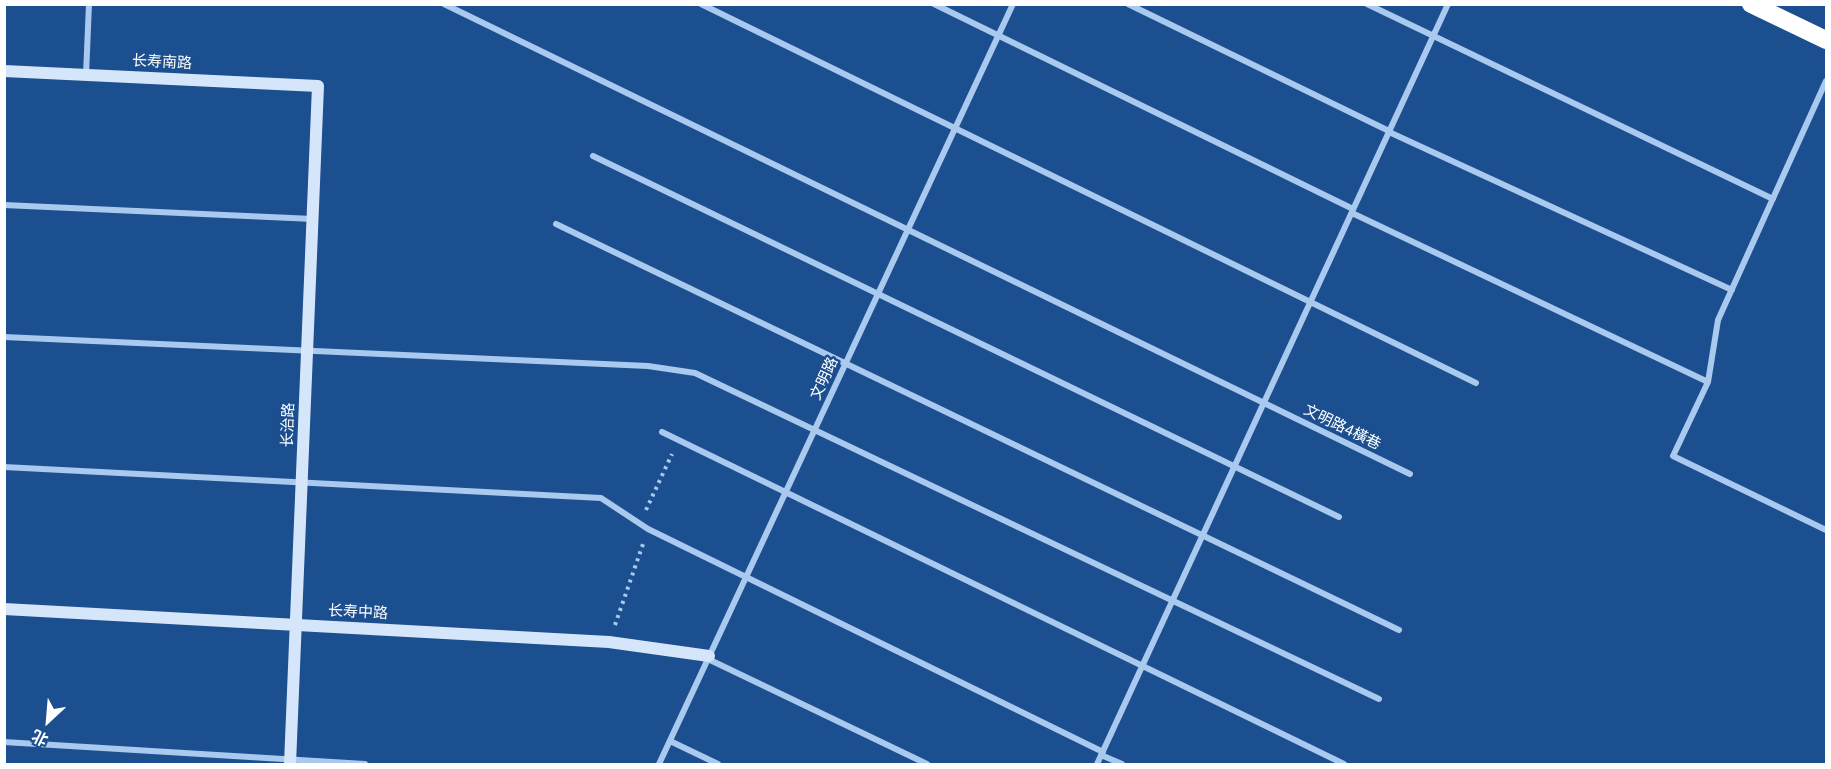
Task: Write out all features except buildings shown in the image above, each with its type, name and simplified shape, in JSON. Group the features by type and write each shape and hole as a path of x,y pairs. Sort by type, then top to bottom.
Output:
{"highway":[{"path":"1751,4 1827,40"}],"street":[{"path":"87,75 89,4"},
{"name":"文明路4橫巷","path":"444,4 1410,474"},
{"path":"701,4 1476,383"},
{"path":"934,4 1352,211 1708,382"},
{"name":"文明路","path":"659,765 1013,4"},
{"path":"1128,4 1389,132 1731,290"},
{"path":"1367,4 1773,199"},
{"path":"1097,765 1448,4"},
{"name":"长寿南路","path":"4,70 318,86"},
{"path":"1827,81 1718,320 1708,382 1673,456 1827,530"},
{"name":"长治路","path":"290,762 318,86"},
{"path":"593,156 1339,517"},
{"path":"4,205 313,219"},
{"path":"556,224 1399,630"},
{"path":"4,337 648,366 695,373 1379,699"},
{"path":"662,432 1344,765"},
{"path":"4,467 601,498 648,529 747,576 1122,765"},
{"name":"长寿中路","path":"4,609 609,642 709,657"},
{"path":"709,657 927,765"},
{"path":"670,741 718,765"},
{"path":"4,742 365,765"}],"path":[{"path":"639,524 678,440"},
{"path":"609,642 648,529"}]}
